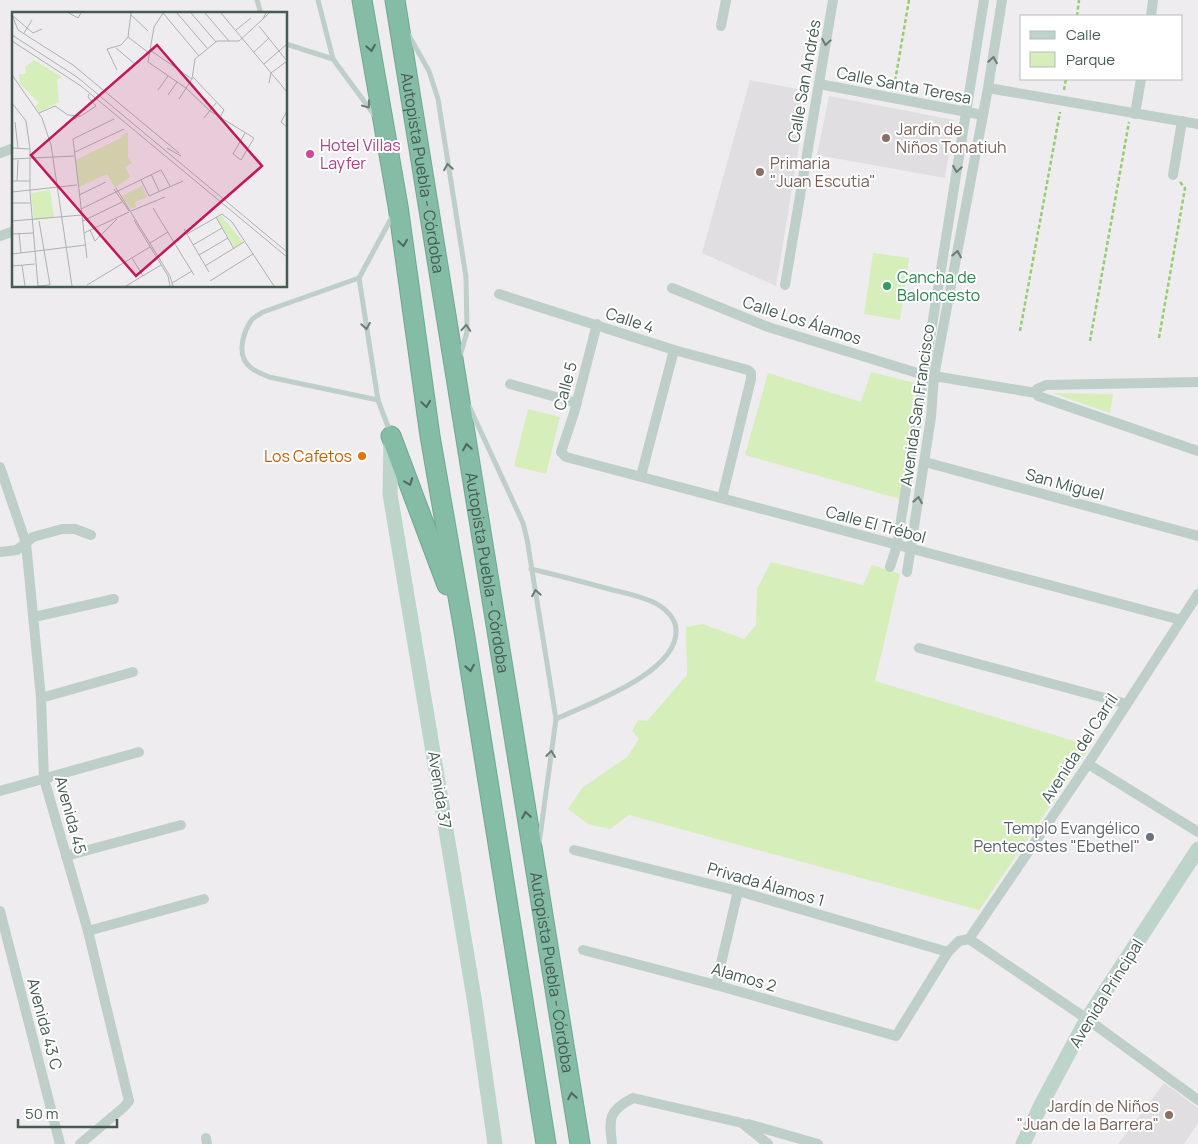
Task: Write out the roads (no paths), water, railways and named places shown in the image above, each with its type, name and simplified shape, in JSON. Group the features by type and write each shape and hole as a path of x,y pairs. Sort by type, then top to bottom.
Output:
{"highway":[{"name":"Autopista Puebla - Córdoba","path":"362,0 398,206 430,436 464,631 546,1144"},
{"name":"Autopista Puebla - Córdoba","path":"396,7 580,1144"},
{"path":"391,436 464,631"}],"street":[{"path":"721,26 726,0"},
{"name":"Calle San Andrés","path":"785,286 833,0"},
{"name":"Avenida San Francisco","path":"908,572 910,548 931,417 929,375 966,112 984,0"},
{"name":"Avenida San Francisco","path":"890,567 897,545 918,415 929,375 983,115 1002,0"},
{"path":"1151,15 1154,0"},
{"path":"1133,114 1141,80"},
{"name":"Calle Santa Teresa","path":"819,84 983,115"},
{"name":"Calle Santa Teresa","path":"988,88 1198,124"},
{"path":"1173,175 1182,121"},
{"path":"0,153 12,149"},
{"path":"0,236 12,232"},
{"name":"Calle Los Álamos","path":"672,288 768,327 929,375 1036,393 1038,396 1198,451"},
{"name":"Calle 4","path":"499,294 674,350 748,370 751,373 751,379 722,498"},
{"name":"Calle 5","path":"563,455 561,452 577,403 597,324"},
{"path":"641,476 674,350"},
{"path":"1036,393 1037,389 1046,385 1198,382"},
{"path":"510,384 577,403"},
{"path":"918,415 931,417"},
{"name":"Avenida 37","path":"391,436 390,494 475,1004 495,1144"},
{"name":"Calle El Trébol","path":"563,455 1181,620"},
{"name":"San Miguel","path":"925,462 1198,536"},
{"name":"Avenida 45","path":"0,467 26,543 41,698 44,779 88,931 128,1101 83,1143"},
{"path":"0,552 17,550 32,536 62,529 75,529 92,535"},
{"name":"Avenida del Carril","path":"896,1036 948,952 959,942 969,939 1088,764 1198,594"},
{"path":"34,617 114,599"},
{"path":"918,648 1127,704"},
{"path":"41,698 133,672"},
{"path":"0,791 139,752"},
{"path":"1088,764 1198,832"},
{"path":"66,856 181,825"},
{"name":"Avenida Principal","path":"1023,1144 1042,1103 1087,1019 1198,849"},
{"name":"Privada Álamos 1","path":"574,850 738,891 948,952"},
{"path":"716,985 738,891"},
{"path":"88,931 204,899"},
{"name":"Avenida 43 C","path":"0,911 60,1144"},
{"path":"969,939 1087,1019 1198,1100"},
{"name":"Alamos 2","path":"583,950 896,1036"},
{"path":"612,1144 610,1121 619,1105 633,1098 742,1123 818,1144"},
{"path":"742,1123 768,1144"}],"lane":[{"path":"318,0 333,60 385,130"},
{"path":"396,7 429,71 438,99 466,277 466,332 455,375 523,523 544,641 556,719 536,872"},
{"path":"288,45 333,60"},
{"path":"391,436 378,400 359,278 398,206"},
{"path":"359,278 263,312 251,320 242,344 244,360 253,370 269,377 378,400"},
{"path":"531,569 635,596 657,604 672,616 676,626 676,638 667,656 648,673 623,688 556,719"}],"place":[{"name":"Jardín de Niños Tonatiuh","path":"886,138"},
{"name":"Hotel Villas Layfer","path":"310,154"},
{"name":"Primaria \"Juan Escutia\"","path":"760,172"},
{"name":"Cancha de Baloncesto","path":"887,286"},
{"name":"Los Cafetos","path":"362,456"},
{"name":"Templo Evangélico Pentecostes \"Ebethel\"","path":"1150,837"},
{"name":"Jardín de Niños \"Juan de la Barrera\"","path":"1169,1115"}]}
